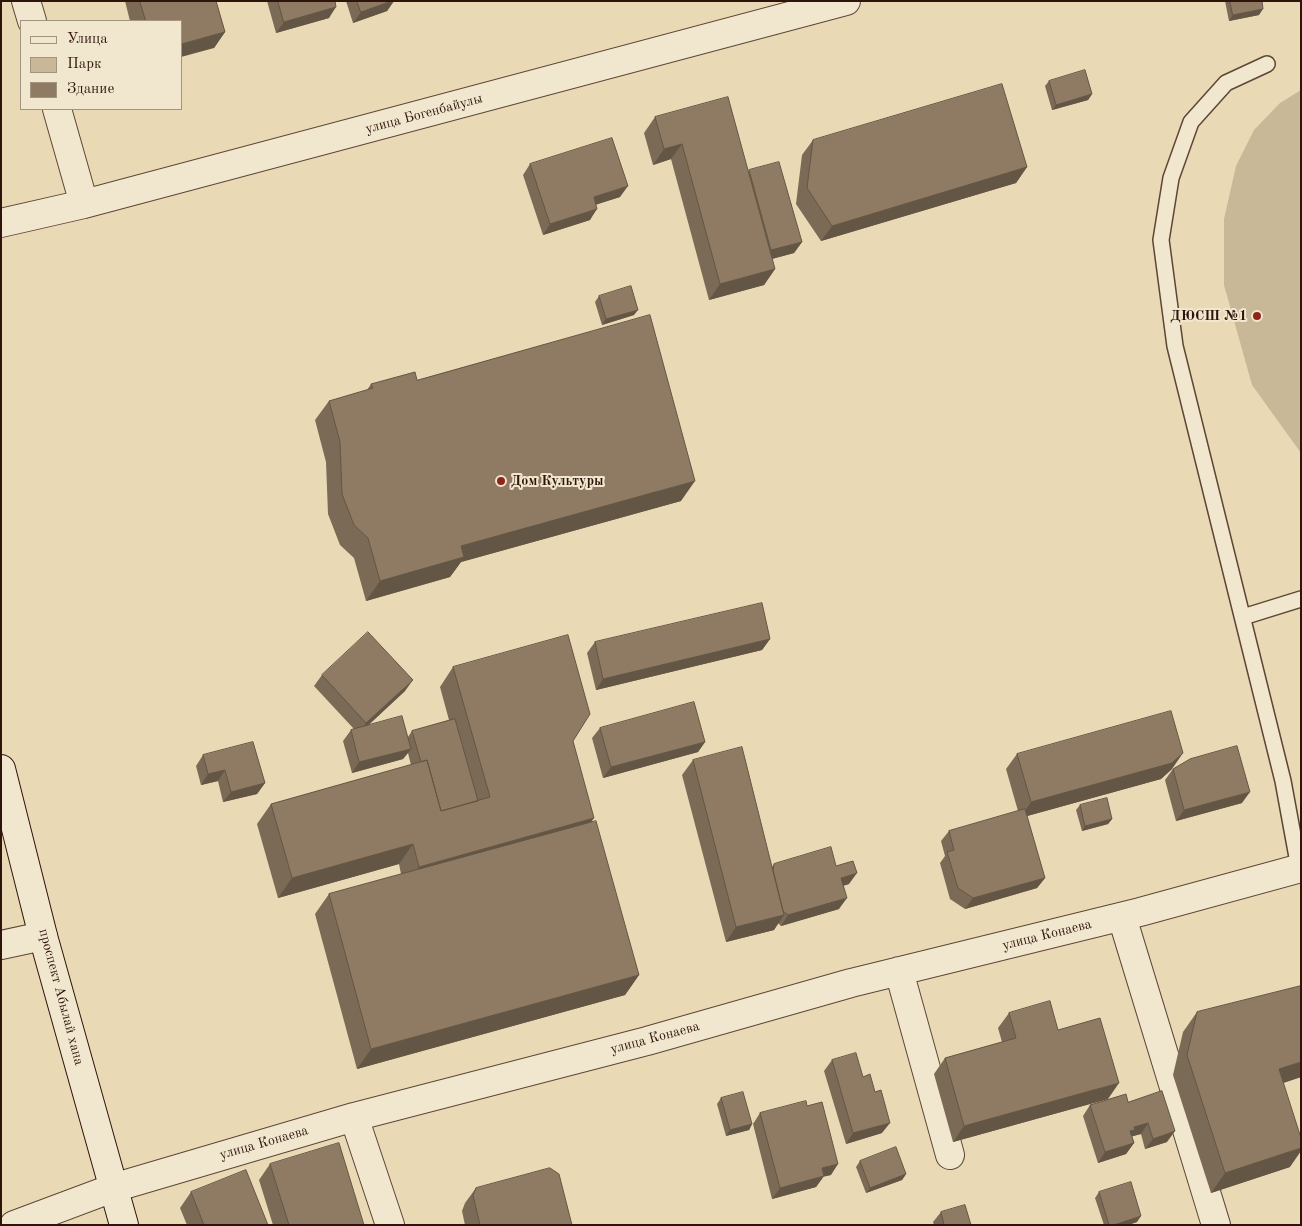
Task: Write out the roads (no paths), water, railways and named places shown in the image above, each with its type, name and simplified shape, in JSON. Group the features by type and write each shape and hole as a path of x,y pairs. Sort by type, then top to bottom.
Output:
{"street":[{"path":"26,1 32,20"},
{"name":"улица Богенбайулы","path":"1,223 84,204 846,1"},
{"path":"57,110 84,204"},
{"name":"проспект Абылай хана","path":"1,769 44,936 124,1225"},
{"name":"улица Конаева","path":"14,1225 113,1188 354,1117 648,1041 899,971 1122,917 1300,868"},
{"path":"1122,917 1216,1225"},
{"path":"1,945 44,936"},
{"path":"899,971 950,1155"},
{"path":"354,1117 390,1225"}],"lane":[{"path":"1268,64 1226,83 1190,122 1171,178 1161,240 1175,346 1283,781 1300,868"},
{"path":"1243,617 1301,599"}],"place":[{"name":"ДЮСШ №1","path":"1257,316"},
{"name":"Дом Культуры","path":"501,481"}]}
